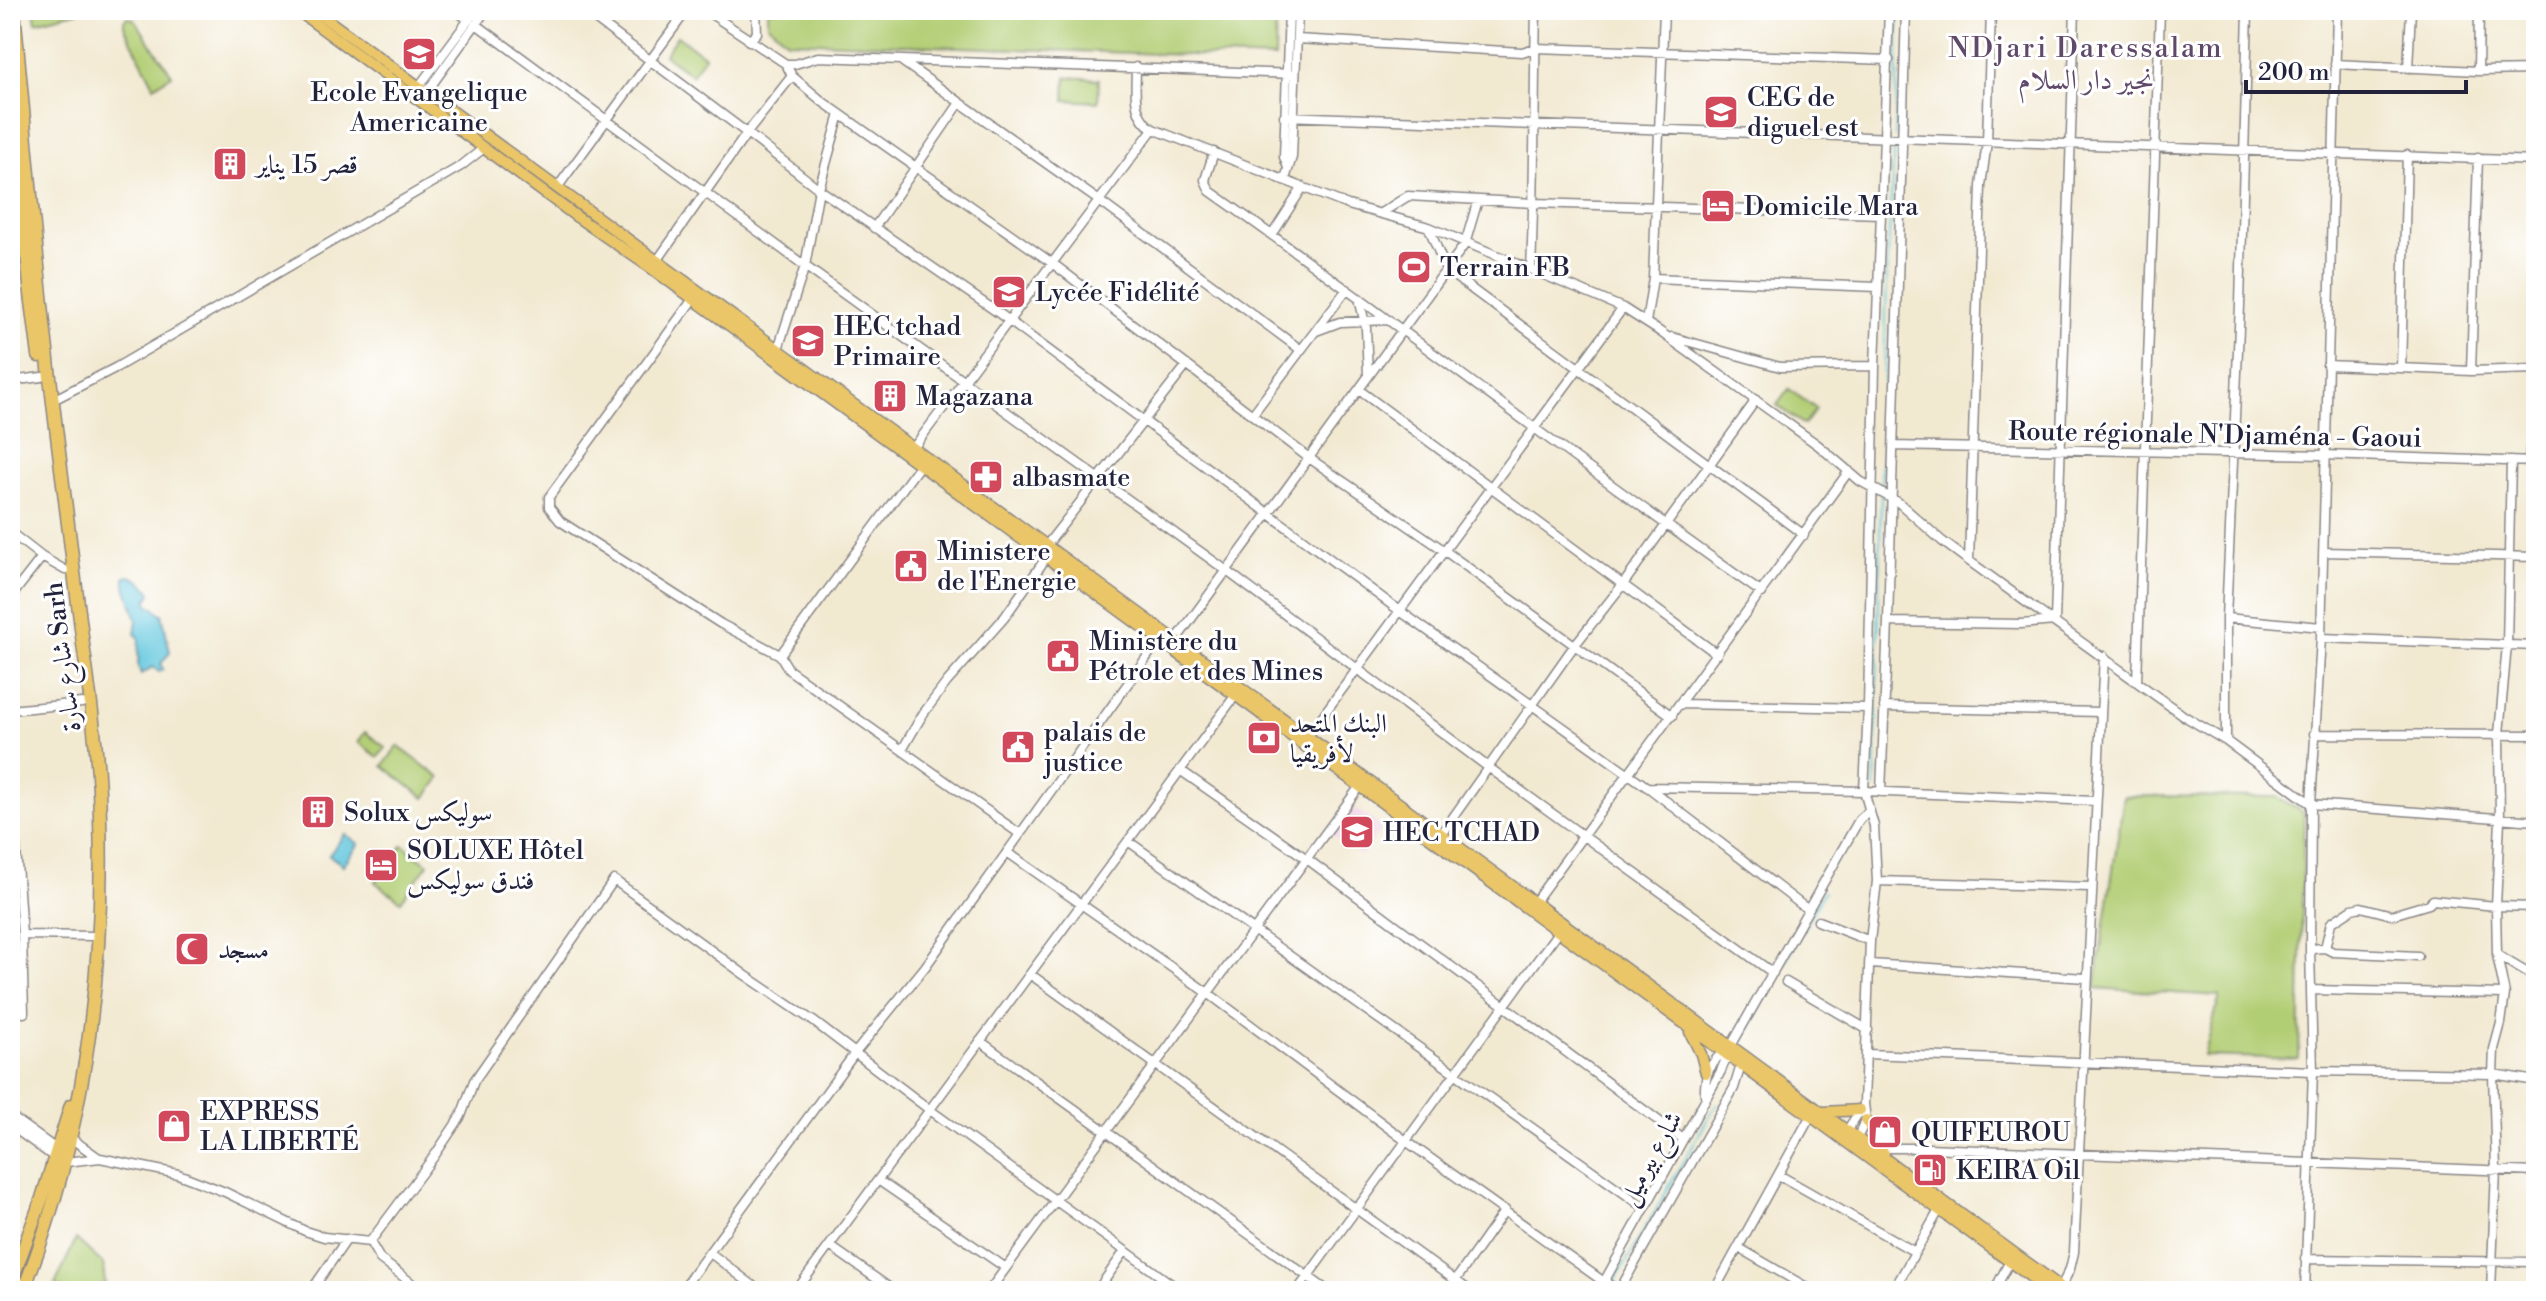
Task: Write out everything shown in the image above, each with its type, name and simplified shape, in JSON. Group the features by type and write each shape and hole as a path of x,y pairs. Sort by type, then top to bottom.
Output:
{"highway":[{"name":"شارع سارة Sarh","path":"10,1285 59,1156 72,1139 96,974 101,874 91,703 33,224 14,10"},
{"name":"شارع سارة Sarh","path":"10,65 30,286 94,816 95,888 87,1020 59,1156 50,1218 23,1291"}],"main road":[{"path":"297,10 334,31 557,188 778,349 1046,552 1442,833 1532,906 1558,932 1687,1027 1823,1112 1844,1135"},
{"path":"314,10 334,31"},
{"path":"420,93 484,148 911,452 920,465 1046,552 1159,640 1173,644 1235,696 1532,906 1810,1117 1844,1135 2059,1290"},
{"path":"1687,1027 1697,1044 1706,1073"},
{"path":"1823,1112 1864,1111 1887,1159"},
{"path":"1854,1142 1887,1159 1942,1206"}],"street":[{"path":"455,10 1227,571 1488,767 1773,973"},
{"path":"472,22 476,10"},
{"path":"420,93 472,22 486,10"},
{"path":"583,10 819,189 1008,320 1400,611 1647,787 1807,909"},
{"path":"557,188 687,10"},
{"path":"705,10 786,64 792,76 840,114 1052,263 1309,458 1445,551 1672,716"},
{"path":"749,41 757,33 756,10"},
{"path":"1285,179 1292,157 1289,10"},
{"path":"1290,73 1297,39 1298,10"},
{"path":"1531,269 1536,10"},
{"path":"1646,322 1653,278 1664,10"},
{"path":"1854,1142 1864,1111 1870,941 1877,881 1874,826 1864,791 1875,366 1889,10"},
{"path":"1881,792 1906,10"},
{"path":"1969,561 1981,186 1987,142 1991,10"},
{"path":"2055,621 2075,10"},
{"path":"2137,682 2160,10"},
{"path":"2226,741 2226,618 2240,305 2248,10"},
{"path":"2305,1291 2313,1071 2311,804 2321,638 2337,10"},
{"path":"2408,68 2411,10"},
{"path":"2478,71 2479,10"},
{"path":"1297,39 1522,52 1535,48 1889,60"},
{"path":"786,64 818,57 1290,73"},
{"path":"900,59 1301,350"},
{"path":"2335,64 2478,71 2536,70"},
{"path":"1136,67 1138,112 1153,129 1348,205 1429,227 1623,308 1646,322 1829,453 1874,490 1890,496 1969,561 2311,804 2536,821"},
{"path":"657,261 747,133 792,76"},
{"path":"874,228 959,104"},
{"path":"778,349 805,266 819,189 840,114"},
{"path":"1289,116 2536,161"},
{"path":"911,452 1153,129"},
{"path":"53,400 117,367 313,253 461,166 484,148"},
{"path":"1214,152 1205,177 1207,189 1762,593"},
{"path":"2401,368 2407,155"},
{"path":"2471,371 2478,158"},
{"path":"1272,235 1303,187"},
{"path":"1381,213 1408,196 1881,214"},
{"path":"1173,644 1465,244 1478,200"},
{"path":"1429,227 1446,270 1804,535"},
{"path":"1653,278 1878,287"},
{"path":"1252,415 1347,289"},
{"path":"1358,297 1369,358 1368,378"},
{"path":"693,299 549,497 549,507 560,521 679,598 780,655 789,670 1020,834"},
{"path":"1307,737 1623,308"},
{"path":"1312,334 1340,322 1389,320"},
{"path":"1666,336 1780,367 1875,366"},
{"path":"902,750 939,692 1004,618 1046,552 1187,365"},
{"path":"2327,365 2471,371 2536,369"},
{"path":"10,381 42,377"},
{"path":"2532,461 2536,384"},
{"path":"1359,390 1717,654"},
{"path":"1442,833 1574,646 1624,583 1756,400"},
{"name":"Route régionale N'Djaména - Gaoui","path":"1893,446 2532,461"},
{"path":"2491,1291 2496,1170 2494,1049 2505,994 2497,955 2496,906 2500,820 2499,734 2507,645 2511,461"},
{"path":"780,655 920,465"},
{"path":"1532,906 1849,471"},
{"path":"10,532 65,570"},
{"path":"2323,552 2536,557"},
{"path":"10,598 42,557"},
{"path":"2226,618 2321,627"},
{"path":"1888,622 2021,624 2055,621"},
{"path":"2321,638 2536,646"},
{"path":"681,1291 855,1053 925,967 1159,640"},
{"path":"2059,1290 2073,1261 2104,656"},
{"path":"796,1291 1235,696"},
{"path":"10,710 82,703"},
{"path":"1681,704 1868,708"},
{"path":"1884,707 2100,712"},
{"path":"2314,734 2536,735"},
{"path":"10,763 24,1013"},
{"path":"1180,770 1307,859 1683,1139"},
{"path":"989,1291 1360,786"},
{"path":"1647,787 1864,791 2095,801"},
{"path":"1706,1073 1727,1051 1859,820 1869,811"},
{"path":"1128,841 1645,1208"},
{"path":"1007,852 1208,993 1406,1141 1614,1287"},
{"path":"370,1242 435,1155 461,1116 474,1081 614,880 1181,1291"},
{"path":"1877,881 2090,887"},
{"path":"2325,948 2331,923 2352,909 2361,907 2392,915 2433,900 2536,907"},
{"path":"1818,921 1870,941"},
{"path":"1297,1291 1558,932"},
{"path":"22,935 93,936"},
{"path":"2310,949 2418,956"},
{"path":"2497,955 2536,978"},
{"path":"1870,964 2086,978"},
{"path":"1030,974 1470,1291"},
{"path":"1786,982 1868,1030"},
{"path":"2311,990 2505,994"},
{"path":"980,1041 1328,1291"},
{"path":"1705,1098 1721,1071 1727,1051"},
{"path":"1867,1054 2313,1071 2493,1074 2536,1081"},
{"name":"شارع بيرميل","path":"1599,1291 1614,1287 1734,1088 1741,1065"},
{"path":"1721,1071 1738,1077"},
{"name":"شارع بيرميل","path":"1614,1287 1645,1208 1705,1098 1706,1073"},
{"path":"1844,1135 1864,1111"},
{"path":"10,1116 59,1156"},
{"path":"1714,1291 1810,1117"},
{"path":"10,1125 59,1156 100,1158 178,1174 225,1192 305,1231 324,1237 370,1242"},
{"path":"72,1139 100,1158"},
{"path":"1880,1148 2536,1172"},
{"path":"1779,1175 1915,1252"},
{"path":"878,1180 1006,1268"},
{"path":"1893,1291 1942,1206"},
{"path":"1448,1291 1505,1210"},
{"path":"311,1291 347,1239"},
{"path":"370,1242 380,1259 422,1291"},
{"path":"830,1246 894,1291"},
{"path":"1739,1248 1813,1291"},
{"path":"1097,1291 1125,1251"},
{"path":"709,1252 760,1291"},
{"path":"1994,1291 2012,1257"},
{"path":"2305,1259 2536,1262"}],"shaded area":[{"name":"HEC TCHAD","path":"1354,808 1382,828 1361,856 1333,836"}],"green space":[{"path":"34,10 83,10 36,22"},
{"path":"768,10 1276,10 1275,58 787,41 768,24"},
{"path":"127,17 135,20 172,75 154,86 124,26"},
{"path":"677,36 705,56 692,75 664,55"},
{"path":"1066,77 1099,79 1098,102 1065,100"},
{"path":"1789,389 1816,409 1804,425 1777,405"},
{"path":"365,732 386,748 378,757 358,742"},
{"path":"398,746 440,778 425,798 383,766"},
{"path":"2124,796 2277,797 2304,813 2299,1059 2204,1056 2220,996 2095,988"},
{"path":"403,845 428,864 401,901 375,882"},
{"path":"76,1239 103,1264 105,1284 80,1291 55,1285"}],"water":[{"path":"129,576 148,588 151,594 148,604 162,614 170,652 161,664 163,670 159,672 153,667 141,674 138,666 137,620 125,583 125,577"},
{"path":"345,834 359,844 343,865 329,855"}],"waterway":[{"path":"1895,137 1899,10"},
{"path":"1881,488 1894,143"},
{"path":"1875,788 1881,495"},
{"path":"1740,1044 1824,891"},
{"path":"1614,1283 1717,1103"}],"place":[{"name":"Ecole Evangelique Americaine","path":"419,54"},
{"name":"CEG de diguel est","path":"1721,112"},
{"name":"قصر 15 يناير","path":"230,164"},
{"name":"Domicile Mara","path":"1718,206"},
{"name":"Terrain FB","path":"1414,267"},
{"name":"Lycée Fidélité","path":"1009,292"},
{"name":"HEC tchad Primaire","path":"808,341"},
{"name":"Magazana","path":"890,396"},
{"name":"albasmate","path":"986,477"},
{"name":"Ministere de l'Energie","path":"911,566"},
{"name":"Ministère du Pétrole et des Mines","path":"1063,656"},
{"name":"البنك المتحد لأفريقيا","path":"1264,738"},
{"name":"palais de justice","path":"1018,747"},
{"name":"Solux سوليكس","path":"318,812"},
{"name":"HEC TCHAD","path":"1357,832"},
{"name":"SOLUXE Hôtel فندق سوليكس","path":"381,865"},
{"name":"مسجد","path":"192,949"},
{"name":"EXPRESS LA LIBERTÉ","path":"174,1126"},
{"name":"QUIFEUROU","path":"1885,1132"},
{"name":"KEIRA Oil","path":"1930,1170"}],"district":[{"name":"NDjari Daressalam نجير دار السلام","path":"2086,63"}]}
